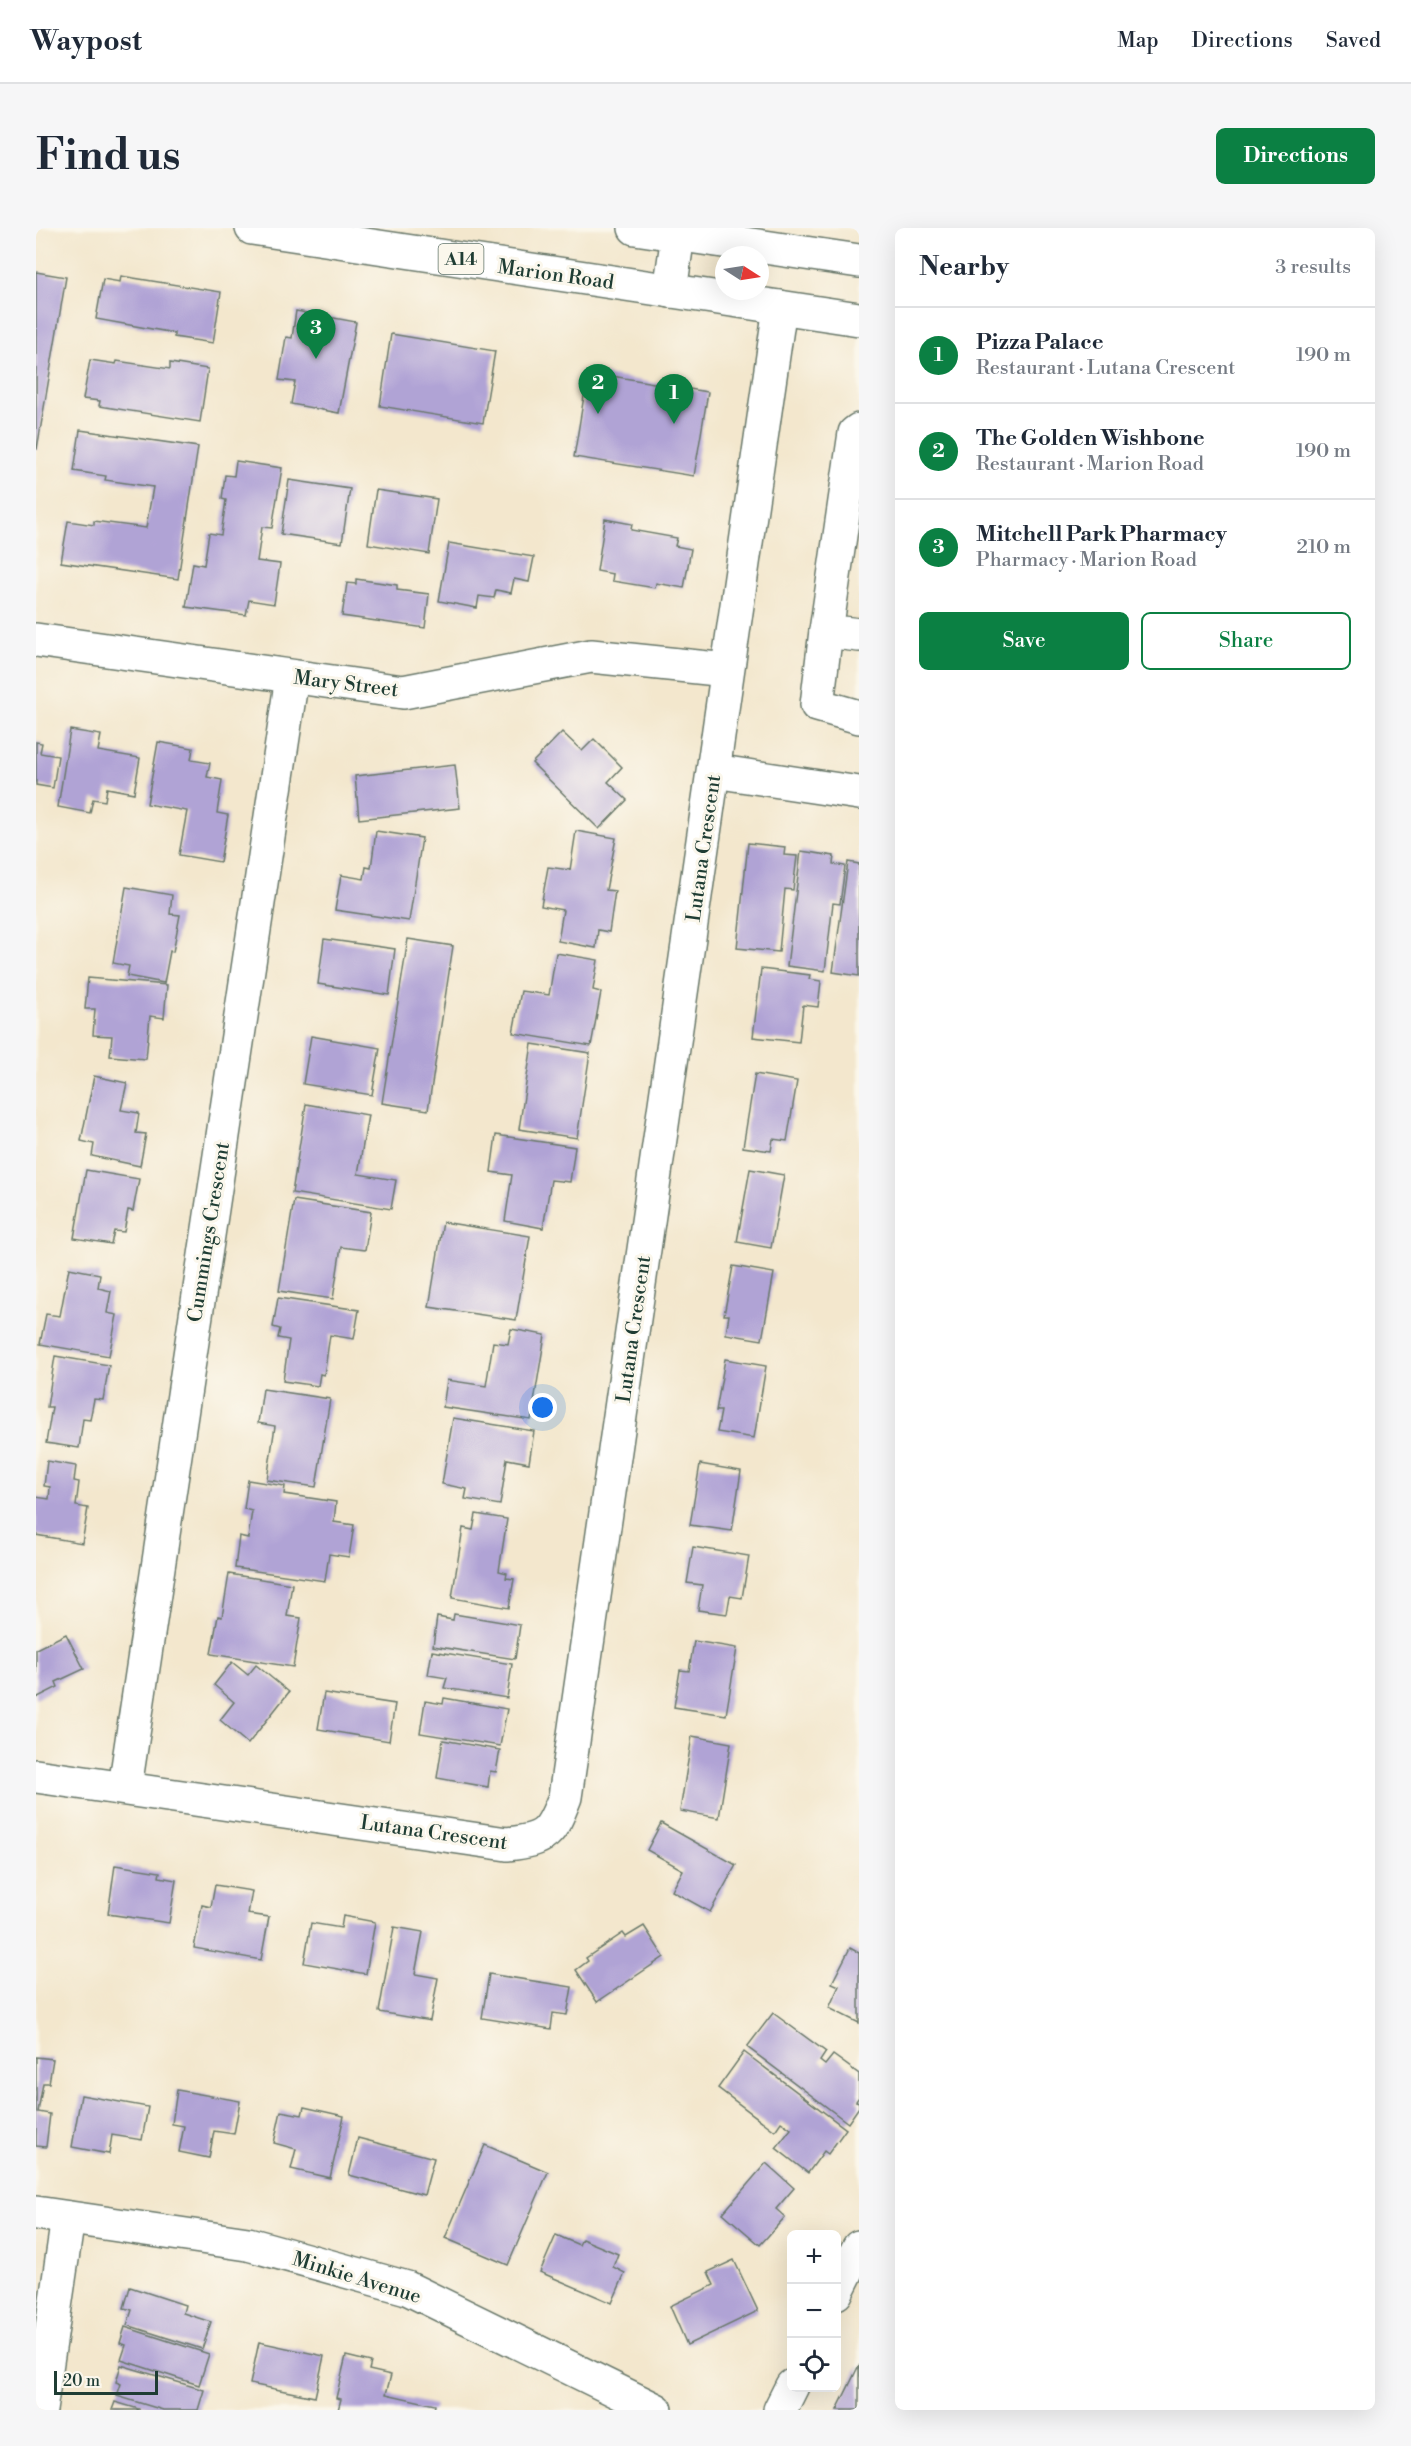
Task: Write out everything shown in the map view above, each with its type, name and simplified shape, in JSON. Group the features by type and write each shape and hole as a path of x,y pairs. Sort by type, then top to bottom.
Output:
{"street":[{"name":"Marion Road","path":"252,228 859,319"},
{"path":"635,228 679,231 859,261"},
{"path":"670,291 679,231"},
{"name":"Lutana Crescent","path":"36,1776 507,1844 532,1842 553,1827 565,1797 780,307"},
{"path":"859,430 855,433 817,705 859,717"},
{"path":"826,631 859,635"},
{"name":"Mary Street","path":"36,640 404,692 591,656 727,670"},
{"name":"Cummings Crescent","path":"124,1787 292,677"},
{"path":"714,771 859,793"},
{"name":"Minkie Avenue","path":"36,2213 248,2244 407,2288 656,2410"},
{"path":"40,2410 68,2218"},
{"path":"841,2285 858,2253"},
{"path":"780,2410 789,2392"}],"building":[{"path":"36,272 66,277 37,449 36,449"},
{"path":"121,276 221,292 213,343 174,337 174,333 96,319 103,279 120,282"},
{"path":"296,311 356,322 339,413 291,404 295,382 279,380 286,337 292,338"},
{"path":"391,334 495,351 483,423 380,406"},
{"path":"90,360 116,364 117,361 170,369 170,363 208,369 200,422 99,406 100,401 83,399"},
{"path":"588,372 708,392 694,476 574,457"},
{"path":"80,430 198,447 178,579 61,562 68,521 94,525 94,521 146,528 153,487 105,480 106,476 74,471"},
{"path":"236,461 282,468 272,528 262,527 257,561 280,564 274,604 249,600 246,615 186,607 193,563 204,565 209,533 221,535 226,500 222,499 225,475 234,476"},
{"path":"289,480 350,489 342,543 281,534"},
{"path":"376,490 437,499 429,554 368,544"},
{"path":"605,519 632,524 631,530 677,538 675,546 691,549 684,588 656,583 655,588 612,581 613,574 597,571"},
{"path":"449,543 534,557 529,582 514,579 511,593 496,590 494,598 479,596 477,608 439,601"},
{"path":"356,579 397,585 397,590 429,594 425,628 342,616 347,583 356,584"},
{"path":"70,730 101,735 98,751 140,758 134,793 107,788 105,801 93,799 90,813 58,807"},
{"path":"562,732 582,751 594,739 622,767 608,782 627,800 599,829 532,763"},
{"path":"36,742 42,743 40,753 58,756 53,788 36,785"},
{"path":"158,742 193,748 191,760 210,763 207,777 222,780 217,813 228,815 220,862 179,855 187,811 147,804"},
{"path":"455,765 460,808 359,819 355,776"},
{"path":"376,831 422,838 409,921 335,910 341,875 364,879 366,867 371,868"},
{"path":"576,831 616,838 606,890 615,891 609,932 598,930 596,948 558,941 563,910 541,906 548,867 570,870"},
{"path":"748,843 785,847 784,855 797,856 793,890 785,889 779,952 737,948"},
{"path":"801,851 834,856 833,864 845,866 840,904 833,903 825,971 787,966"},
{"path":"848,862 859,864 859,976 833,972"},
{"path":"126,887 172,895 170,914 180,915 164,983 127,976 129,966 113,963"},
{"path":"324,939 395,949 389,995 318,984"},
{"path":"408,939 453,946 428,1110 382,1103"},
{"path":"556,953 598,960 593,990 601,992 591,1046 513,1033 521,991 549,995"},
{"path":"761,969 810,975 809,979 821,981 818,1007 803,1005 799,1042 753,1037"},
{"path":"88,978 167,985 164,1018 150,1016 146,1059 110,1056 112,1036 93,1035 95,1009 85,1009"},
{"path":"311,1036 380,1048 372,1095 303,1084"},
{"path":"532,1044 590,1053 577,1138 519,1129"},
{"path":"755,1074 797,1081 787,1141 773,1139 771,1151 743,1147"},
{"path":"94,1076 127,1083 121,1110 139,1113 136,1133 146,1134 140,1166 92,1156 94,1144 81,1141"},
{"path":"306,1104 368,1115 358,1174 396,1180 391,1209 292,1193"},
{"path":"496,1135 575,1147 570,1182 551,1180 543,1228 505,1221 512,1175 491,1172"},
{"path":"750,1169 784,1175 771,1248 737,1242"},
{"path":"86,1170 139,1179 133,1211 128,1210 124,1232 114,1231 111,1244 74,1238"},
{"path":"294,1200 371,1212 365,1250 341,1247 333,1299 279,1291"},
{"path":"443,1222 530,1236 516,1320 429,1307"},
{"path":"733,1266 774,1273 762,1340 726,1334 729,1315 724,1315"},
{"path":"69,1268 100,1274 98,1288 111,1291 107,1313 117,1315 109,1356 40,1344 46,1314 60,1316"},
{"path":"278,1298 359,1310 354,1339 330,1335 324,1375 320,1374 318,1386 283,1381 289,1340 278,1338 280,1329 273,1327"},
{"path":"511,1329 545,1335 531,1420 443,1407 447,1380 486,1386 493,1342 508,1344"},
{"path":"55,1356 109,1365 103,1400 94,1399 90,1420 83,1419 79,1448 46,1443 52,1407 47,1407"},
{"path":"725,1359 766,1366 754,1438 717,1432 721,1411 716,1411"},
{"path":"263,1389 330,1399 316,1487 267,1480 275,1426 258,1423"},
{"path":"453,1418 534,1431 529,1463 507,1459 500,1505 465,1499 467,1489 442,1484"},
{"path":"47,1461 76,1466 74,1481 79,1482 76,1506 88,1508 82,1543 36,1535 36,1497 49,1499 50,1487 44,1486"},
{"path":"700,1464 741,1471 732,1531 690,1525"},
{"path":"248,1480 285,1486 284,1494 336,1502 334,1522 354,1525 349,1557 329,1554 325,1581 235,1568 239,1536 248,1538 252,1511 244,1509"},
{"path":"476,1514 507,1519 499,1571 507,1573 506,1578 514,1579 509,1608 452,1598 463,1528 473,1530"},
{"path":"693,1547 749,1556 742,1598 730,1596 727,1614 698,1610 702,1585 687,1583"},
{"path":"229,1574 292,1584 287,1616 301,1618 293,1667 211,1654 218,1616 222,1617"},
{"path":"454,1614 520,1625 515,1659 433,1646 437,1617 453,1620"},
{"path":"66,1634 84,1669 56,1682 58,1687 36,1698 36,1649"},
{"path":"694,1641 737,1648 726,1715 674,1707 680,1670 689,1671"},
{"path":"432,1651 512,1664 507,1698 444,1688 447,1678 428,1675"},
{"path":"232,1662 248,1675 256,1665 289,1692 248,1744 220,1720 234,1702 214,1685"},
{"path":"324,1693 395,1704 389,1741 318,1729"},
{"path":"444,1698 507,1709 500,1746 420,1733 425,1701 443,1704"},
{"path":"692,1736 731,1743 719,1818 680,1811"},
{"path":"443,1740 500,1750 496,1772 490,1771 488,1787 437,1778"},
{"path":"661,1823 736,1865 710,1912 672,1891 683,1870 647,1850"},
{"path":"115,1865 160,1872 159,1877 176,1880 169,1923 108,1914"},
{"path":"215,1885 252,1891 248,1914 269,1917 261,1960 194,1948 202,1905 211,1907"},
{"path":"343,1916 375,1922 366,1974 304,1963 311,1923 341,1928"},
{"path":"644,1926 664,1957 597,2002 576,1970 588,1961 586,1958 623,1933 626,1937"},
{"path":"394,1927 423,1932 415,1974 438,1978 430,2021 379,2012"},
{"path":"850,1948 859,1953 859,2023 829,2008 839,1986 832,1983"},
{"path":"489,1974 572,1987 567,2015 553,2013 551,2029 482,2018"},
{"path":"773,2013 826,2052 820,2061 825,2065 833,2055 859,2074 859,2097 856,2101 859,2102 859,2107 848,2123 747,2047"},
{"path":"744,2052 846,2129 828,2154 824,2151 808,2173 776,2148 791,2129 781,2122 775,2131 718,2088"},
{"path":"36,2057 53,2059 49,2083 43,2083 38,2112 50,2114 46,2147 36,2146"},
{"path":"177,2090 240,2101 234,2134 214,2131 209,2158 179,2152 184,2126 172,2124"},
{"path":"81,2095 148,2107 142,2140 112,2135 109,2154 72,2147"},
{"path":"304,2107 344,2116 330,2178 291,2169 296,2149 274,2143 281,2111 302,2115"},
{"path":"358,2138 434,2158 424,2195 349,2175"},
{"path":"485,2145 548,2172 508,2265 445,2238"},
{"path":"766,2163 794,2188 776,2209 785,2217 760,2245 723,2213"},
{"path":"556,2235 579,2245 582,2239 618,2254 613,2267 625,2273 612,2303 540,2272"},
{"path":"734,2260 758,2311 687,2345 670,2306 714,2285 708,2272"},
{"path":"130,2287 185,2305 183,2313 211,2322 202,2349 127,2325 132,2310 124,2308"},
{"path":"125,2327 209,2354 199,2385 121,2360 126,2345 120,2343"},
{"path":"259,2342 324,2356 315,2397 250,2384"},
{"path":"346,2356 371,2362 369,2370 391,2375 386,2394 435,2405 434,2410 338,2410 341,2399 336,2398"},
{"path":"121,2365 204,2390 198,2410 163,2410 117,2396 121,2384 116,2382"},
{"path":"859,2365 859,2410 837,2410"},
{"path":"115,2402 139,2409 139,2410 112,2410"}],"place":[{"name":"Mitchell Park Pharmacy","path":"316,359"},
{"name":"The Golden Wishbone","path":"598,414"},
{"name":"Pizza Palace","path":"674,424"}]}
